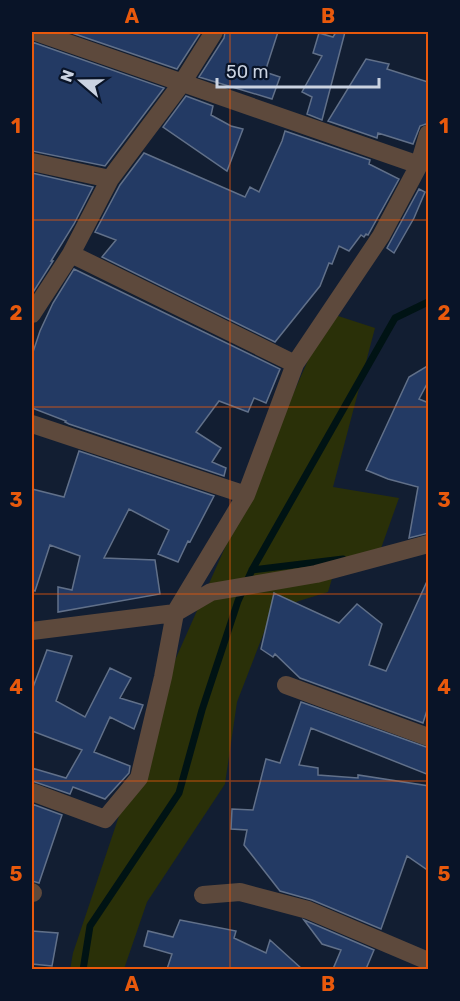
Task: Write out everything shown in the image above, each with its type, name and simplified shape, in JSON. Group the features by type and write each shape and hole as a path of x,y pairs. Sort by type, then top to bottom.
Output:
{"street":[{"path":"36,32 418,165"},
{"path":"33,306 71,254 110,179 182,82 214,32"},
{"path":"32,792 105,819 139,778 176,613 246,495 295,364 381,236 418,165 429,134"},
{"path":"32,162 110,179"},
{"path":"71,254 295,364"},
{"path":"32,424 246,495"},
{"path":"32,631 176,613 211,592 316,574 429,544"},
{"path":"286,685 429,738"},
{"path":"203,895 240,892 308,910 429,961"}],"green space":[{"path":"329,313 375,328 333,487 399,498 379,554 337,562 328,592 273,609 237,702 225,784 147,902 124,969 70,970 73,953 124,801 176,658"}],"building":[{"path":"69,32 201,32 177,69"},
{"path":"225,32 278,32 265,72 280,77 272,99 199,77 224,38"},
{"path":"336,32 345,32 322,120 307,114 312,97 302,92 322,56 313,53 319,33 333,37"},
{"path":"32,42 164,88 105,166 32,151"},
{"path":"366,59 389,64 387,69 428,82 429,123 420,126 413,144 378,133 377,138 328,121"},
{"path":"186,96 213,106 211,115 231,126 243,129 227,171 163,127"},
{"path":"285,131 370,160 369,164 399,179 368,235 364,237 361,235 349,251 339,246 320,286 275,342 102,257 116,240 95,232 120,185 144,153 245,197 250,187 259,192"},
{"path":"32,173 93,187 51,261 53,261 32,294"},
{"path":"419,189 425,192 414,218 394,253 387,248"},
{"path":"74,269 280,369 266,403 254,398 248,412 219,401 196,432 221,448 212,462 226,468 224,476 69,424 32,408 32,355 53,303"},
{"path":"429,365 429,380 419,399 429,403 429,533 409,538 418,487 366,470 409,377"},
{"path":"79,451 214,496 178,562 158,554 169,530 129,509 104,558 155,560 160,594 58,612 58,587 72,590 80,556 50,545 35,591 32,590 32,489 64,497"},
{"path":"429,577 429,704 423,723 300,678 275,654 273,657 261,649 274,593 339,623 357,604 382,624 369,665 386,671"},
{"path":"47,650 72,656 56,701 85,717 110,668 131,678 120,698 143,705 134,729 110,717 94,752 130,766 129,773 105,799 73,787 70,794 32,781 32,768 66,778 82,750 32,731 32,690"},
{"path":"301,702 429,748 429,775 311,728 299,765 318,768 318,775 358,778 358,775 429,786 429,871 407,856 381,929 312,900 280,891 244,845 247,830 231,829 232,809 253,810 266,759 280,763"},
{"path":"32,804 62,815 39,883 32,881"},
{"path":"180,920 236,931 234,938 266,953 270,940 302,969 167,969 172,954 144,946 148,931 173,937"},
{"path":"304,920 374,950 366,969 333,969 341,950 322,944"},
{"path":"32,931 58,933 52,966 32,964"}],"waterway":[{"path":"83,970 90,926 179,793 202,710 238,601 252,570 395,318 428,302"},
{"path":"252,570 343,559"}]}
